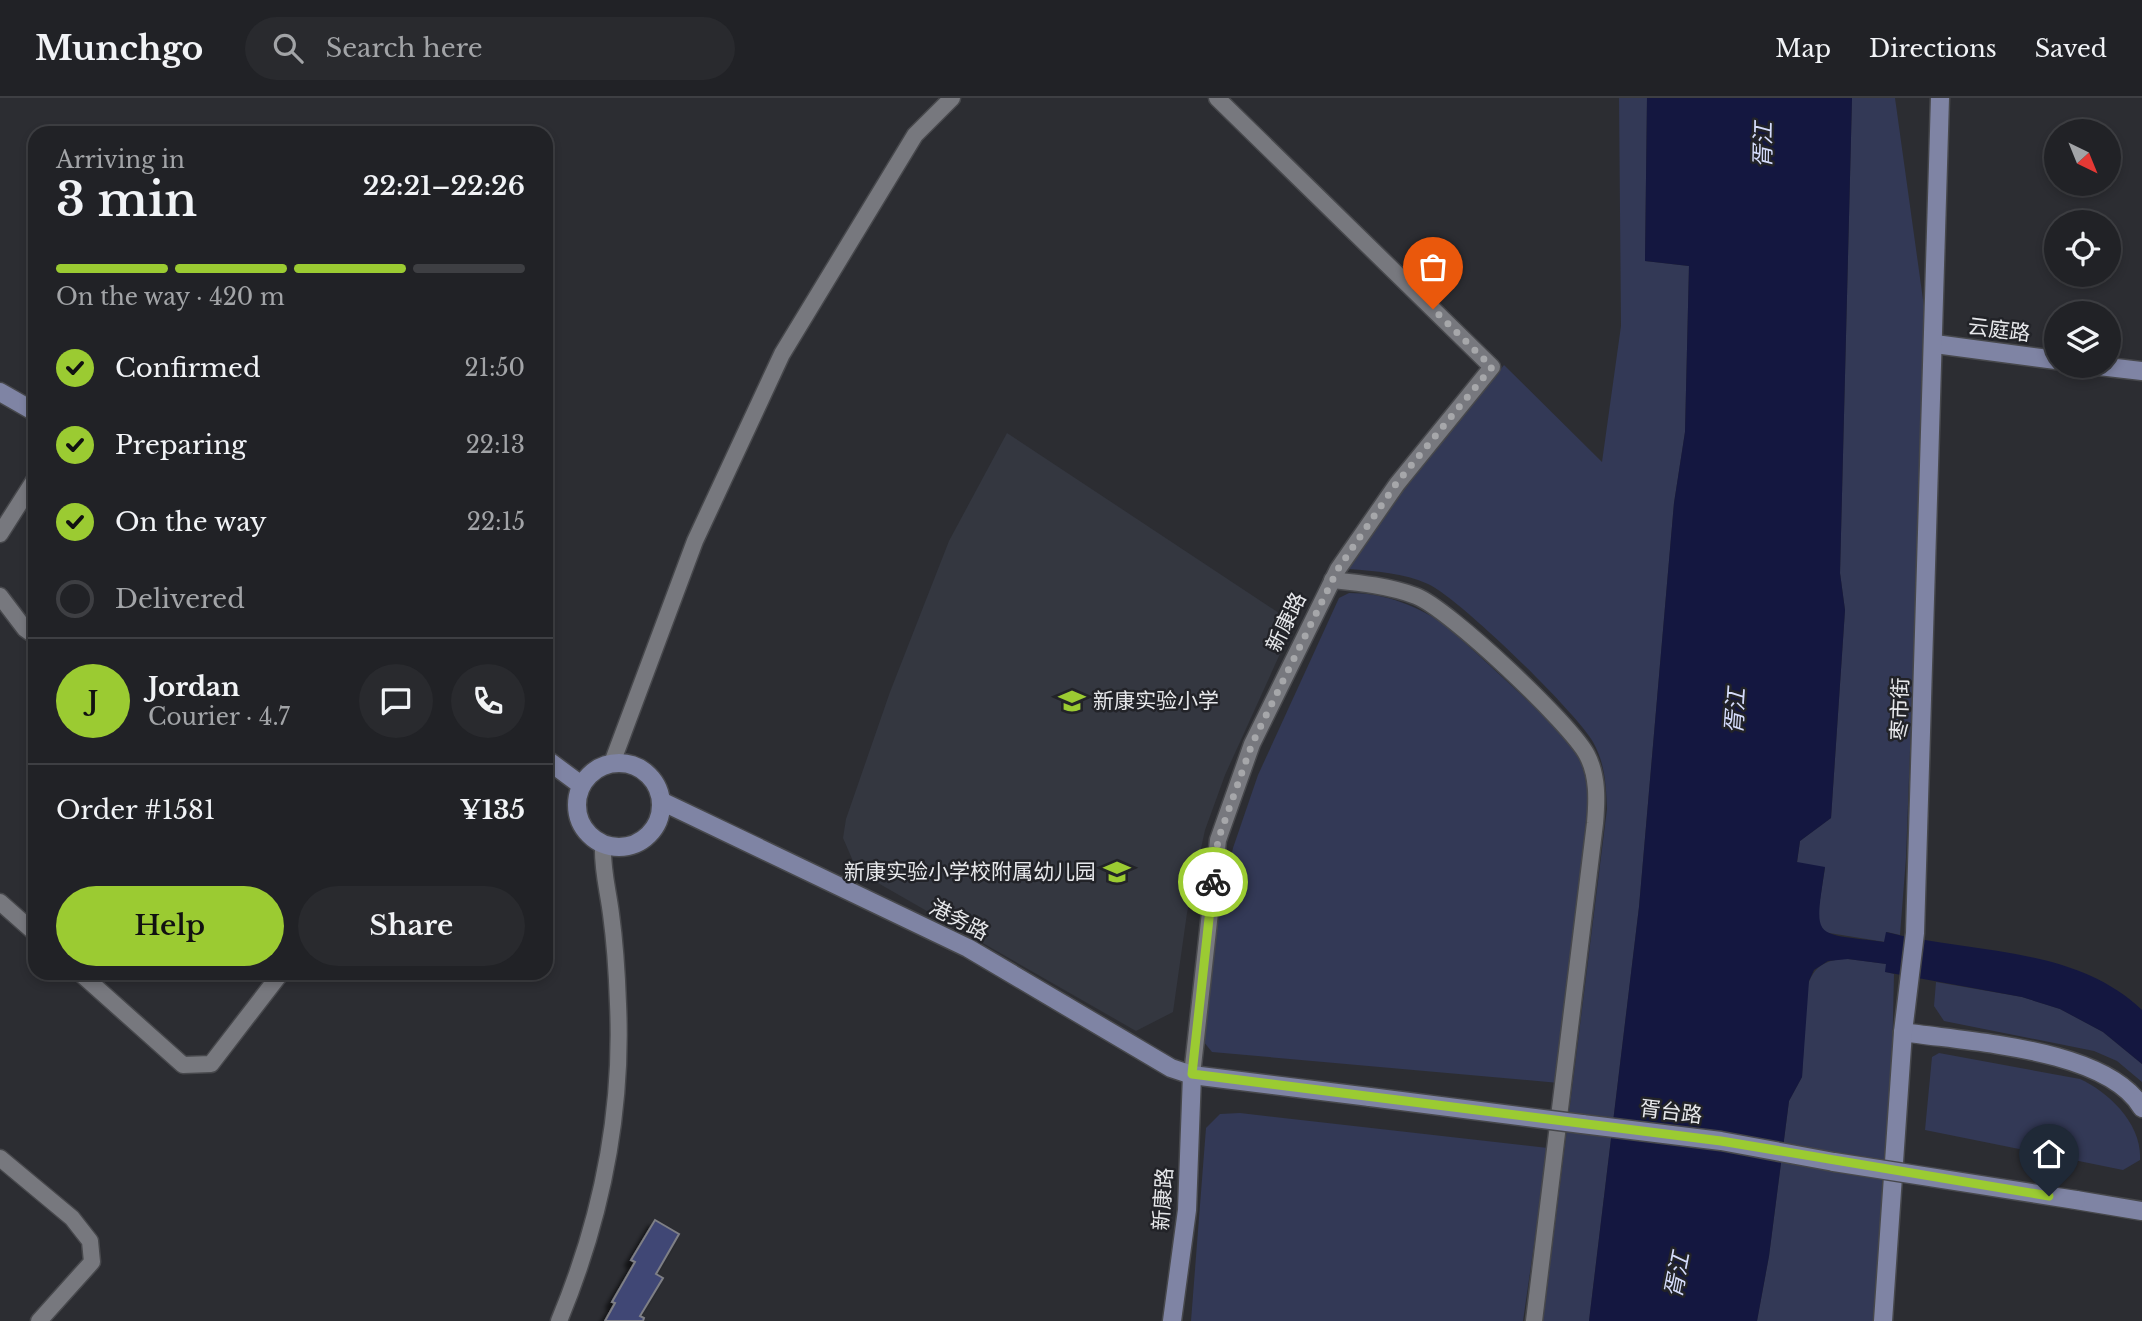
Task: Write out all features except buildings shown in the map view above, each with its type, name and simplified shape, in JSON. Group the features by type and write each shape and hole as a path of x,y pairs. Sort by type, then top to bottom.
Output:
{"street":[{"path":"612,763 695,541 782,355 915,135 952,98"},
{"name":"新康路","path":"1172,1321 1187,1210 1192,1074 1218,840 1252,744 1332,580 1396,484 1492,367 1217,98"},
{"name":"枣市街","path":"1883,1321 1903,1032 1915,933 1935,344 1940,98"},
{"name":"云庭路","path":"1935,344 2044,358"},
{"path":"2121,369 2142,371"},
{"path":"0,392 28,408"},
{"path":"0,534 28,490"},
{"path":"1332,580 1393,589 1418,596 1441,609 1550,710 1587,754 1593,773 1597,797 1595,822 1534,1321"},
{"path":"0,596 28,631"},
{"path":"612,763 639,767 658,788 661,801 654,829 644,839 617,848 603,845 586,832 576,813 581,785 599,767 612,763"},
{"path":"553,765 581,785"},
{"name":"港务路","path":"661,801 968,948 1171,1068 1192,1074"},
{"path":"559,1321 582,1266 604,1184 617,1092 618,1005 611,913 602,869 603,845"},
{"path":"0,902 28,927"},
{"path":"88,980 183,1065 211,1064 276,980"},
{"path":"1903,1032 2066,1058 2104,1072 2142,1108"},
{"name":"胥台路","path":"1192,1074 1721,1141 2142,1211"},
{"path":"0,1158 72,1219 90,1241 92,1262 39,1321"}],"shaded area":[{"path":"1619,98 1647,98 1645,261 1689,266 1685,432 1674,503 1639,907 1589,1321 1543,1321 1607,809 1602,766 1593,742 1564,706 1464,610 1428,584 1409,577 1349,569 1401,493 1504,365 1602,462 1621,326"},
{"path":"1852,98 1895,98 1926,321 1906,858 1900,935 1887,932 1885,942 1823,932 1817,918 1825,868 1797,863 1800,841 1831,818 1845,610 1840,573"},
{"name":"新康实验小学","path":"1007,433 1294,623 1225,775 1205,830 1187,913 1173,1012 1136,1031 871,879 853,861 843,838 846,819 890,692 949,541"},
{"path":"1349,593 1376,595 1401,602 1448,627 1567,737 1580,760 1588,802 1559,1083 1212,1052 1199,1036 1199,1014 1233,848 1258,775 1339,598"},
{"path":"1848,959 1887,964 1886,972 1894,974 1889,1192 1879,1321 1757,1321 1769,1256 1789,1101 1802,1077 1807,988 1813,974 1821,965 1833,960"},
{"path":"1936,982 2022,997 2060,1009 2103,1032 2142,1064 2142,1082 2117,1061 2094,1051 1944,1021 1934,1006"},
{"path":"1939,1053 2080,1079 2101,1092 2121,1110 2135,1134 2140,1160 2123,1170 1925,1130 1932,1057"},
{"path":"1240,1113 1548,1148 1523,1321 1191,1321 1206,1128 1220,1114"}],"water":[{"name":"胥江","path":"1647,98 1852,98 1840,573 1845,610 1831,818 1800,841 1797,862 1825,867 1819,909 1823,929 1843,937 1884,942 1886,932 2054,963 2085,973 2115,989 2142,1010 2142,1064 2103,1032 2060,1009 2022,997 1885,972 1886,964 1848,959 1828,961 1814,970 1809,981 1802,1077 1789,1101 1769,1256 1757,1321 1589,1321 1639,907 1674,503 1685,432 1689,266 1645,261"}],"way so far":[{"path":"1213,882 1218,840 1252,744 1338,569 1396,484 1492,367 1433,309"}],"place":[{"name":"新康实验小学","path":"1072,701"},
{"name":"新康实验小学校附属幼儿园","path":"1117,872"}],"route":[{"path":"1213,882 1202,962 1192,1074 1721,1141 2049,1196"}]}
